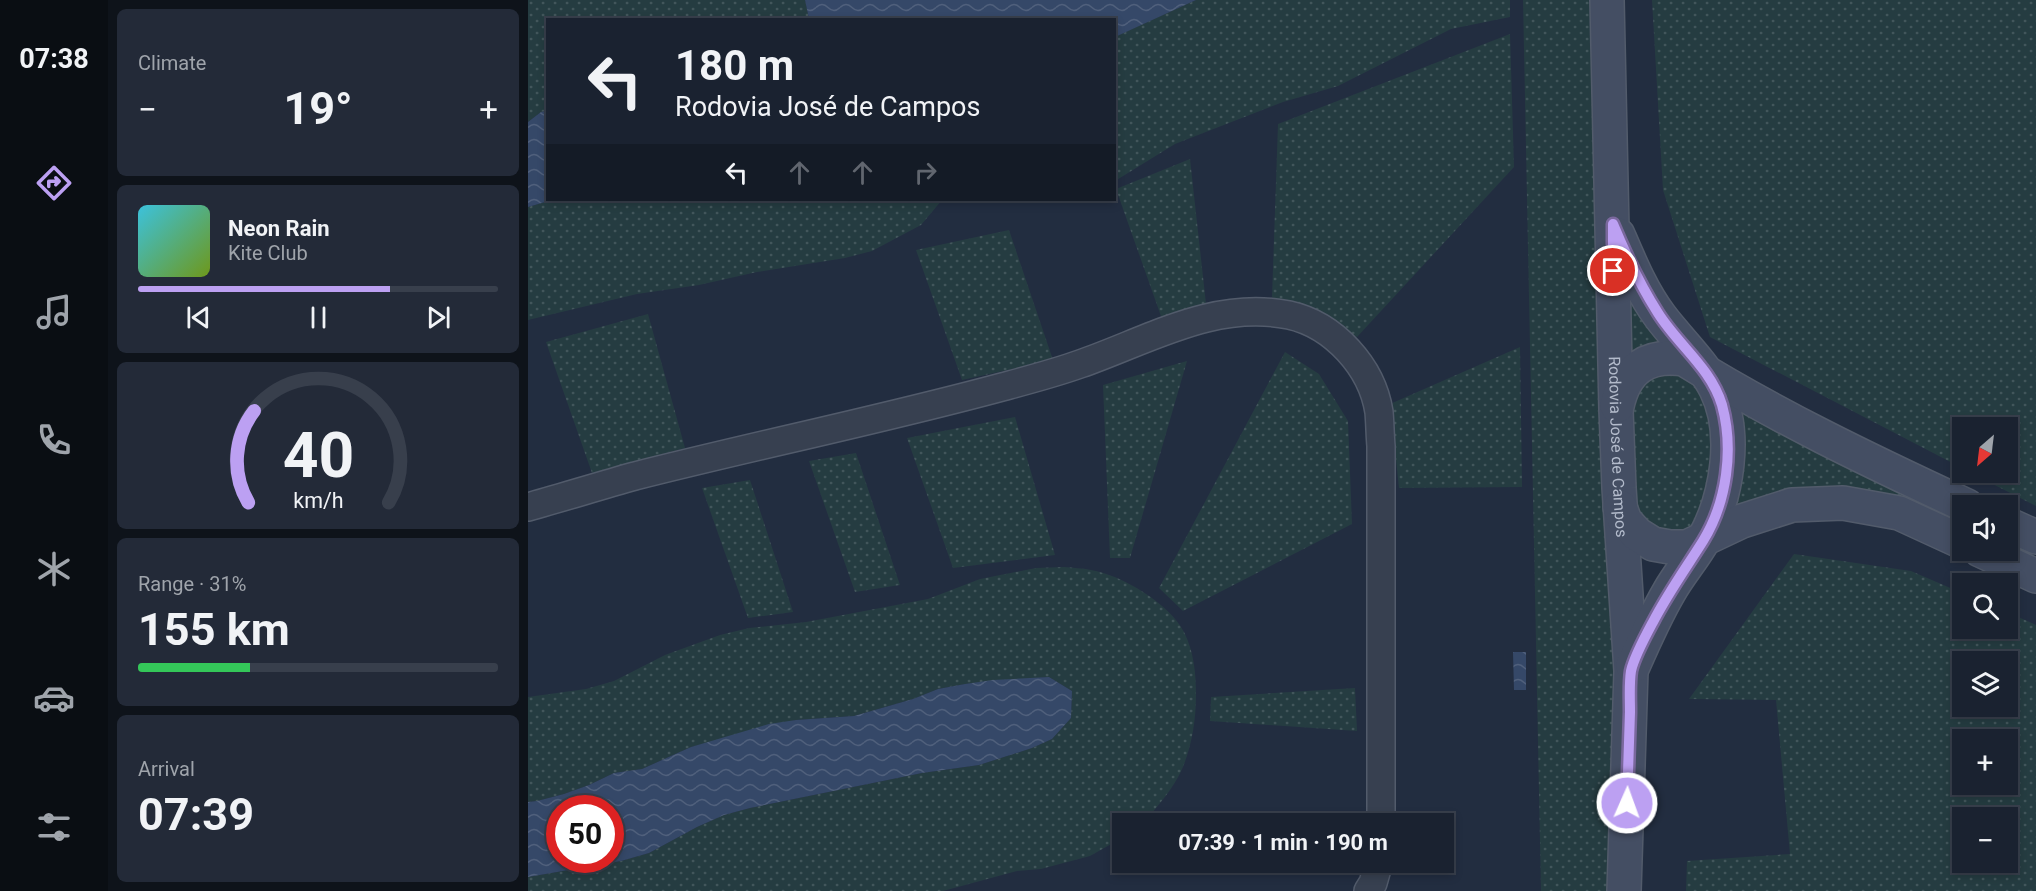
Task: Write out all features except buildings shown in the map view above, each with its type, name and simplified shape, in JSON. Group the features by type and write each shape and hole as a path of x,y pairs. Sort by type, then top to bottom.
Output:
{"main road":[{"name":"Rodovia José de Campos","path":"1607,0 1616,410 1631,670 1624,891"},
{"name":"Rodovia José de Campos","path":"1613,224 1638,280 1659,314 1681,344 1707,373 1717,390 1723,408 1728,447 1718,509 1704,540 1669,591 1631,670"},
{"path":"1616,410 1619,394 1636,369 1650,360 1667,356 1684,359 1775,413 1952,499"},
{"path":"1620,507 1625,521 1636,534 1653,544 1670,547 1687,547 1742,521 1792,506 1843,503 1899,513 1952,537"},
{"path":"2018,529 2036,537"},
{"path":"2004,561 2036,576"}],"street":[{"path":"528,507 634,477 1002,387 1080,364 1178,326 1223,313 1258,311 1290,315 1313,323 1334,337 1357,360 1372,388 1378,411 1381,446 1381,813"},
{"path":"1368,891 1376,873"}],"green space":[{"path":"528,0 805,0 809,18 546,18 546,111 541,112 528,122"},
{"path":"1196,0 1510,0 1510,17 1451,29 1338,86 1283,102 1175,144 1116,180 1116,36"},
{"path":"1523,0 1591,0 1595,221 1614,413 1623,891 1541,891"},
{"path":"1652,0 2036,0 2036,506 1991,483 2018,483 2018,417 1952,417 1952,463 1710,337 1663,190"},
{"path":"1510,34 1514,167 1357,337 1272,297 1278,124"},
{"path":"1190,159 1207,313 1162,319 1116,189"},
{"path":"549,201 941,201 921,225 872,251 699,285 637,294 528,320 528,207"},
{"path":"1009,230 1053,360 962,380 916,250"},
{"path":"1618,260 1684,359 1626,382"},
{"path":"648,314 685,448 592,473 546,342"},
{"path":"1520,347 1522,487 1399,488 1390,404"},
{"path":"1285,352 1319,374 1348,421 1352,524 1183,611 1159,588"},
{"path":"1187,361 1130,558 1110,558 1103,385"},
{"path":"1692,370 1715,420 1705,519 1682,532 1664,531 1647,523 1633,508 1625,399 1645,372"},
{"path":"1730,399 1952,513 1952,529 1915,512 1735,519"},
{"path":"1015,417 1055,555 953,568 907,438"},
{"path":"856,453 900,585 855,592 809,461"},
{"path":"750,480 793,612 748,618 702,488"},
{"path":"1794,554 1911,571 1952,589 1952,639 2018,639 2018,617 2036,625 2036,891 1686,891 1687,861 1790,854 1776,700 1689,699"},
{"path":"1036,568 1088,569 1130,584 1168,611 1184,632 1192,655 1196,679 1195,713 1191,741 1183,767 1152,813 1112,813 1112,844 1090,856 1041,869 1017,871 943,891 528,891 528,877 551,873 624,873 624,860 649,853 724,815 922,773 979,765 1032,748 1052,739 1071,718 1072,691 1049,677 965,684 938,689 913,699 854,716 796,720 691,747 642,769 614,773 564,794 546,795 546,799 528,802 528,697 586,689 614,681 665,655 720,635 749,628 806,622 928,599 980,579"},
{"path":"1355,688 1357,731 1210,721 1211,697"}],"water":[{"path":"805,0 1196,0 1116,37 1116,18 809,18"},
{"path":"546,111 546,201 549,201 528,207 528,122 541,112"},
{"path":"1513,652 1526,652 1526,690 1514,690"},
{"path":"1049,677 1072,691 1071,718 1052,739 979,765 922,773 750,808 724,815 649,853 624,860 624,795 560,795 614,773 642,769 691,747 769,724 854,716 913,699 938,689 965,684"},
{"path":"546,799 546,873 551,873 528,877 528,802"}],"route":[{"path":"1613,271 1613,224 1638,280 1659,314 1681,344 1707,373 1717,390 1723,408 1728,447 1718,509 1704,540 1669,591 1631,670 1627,803"}]}
